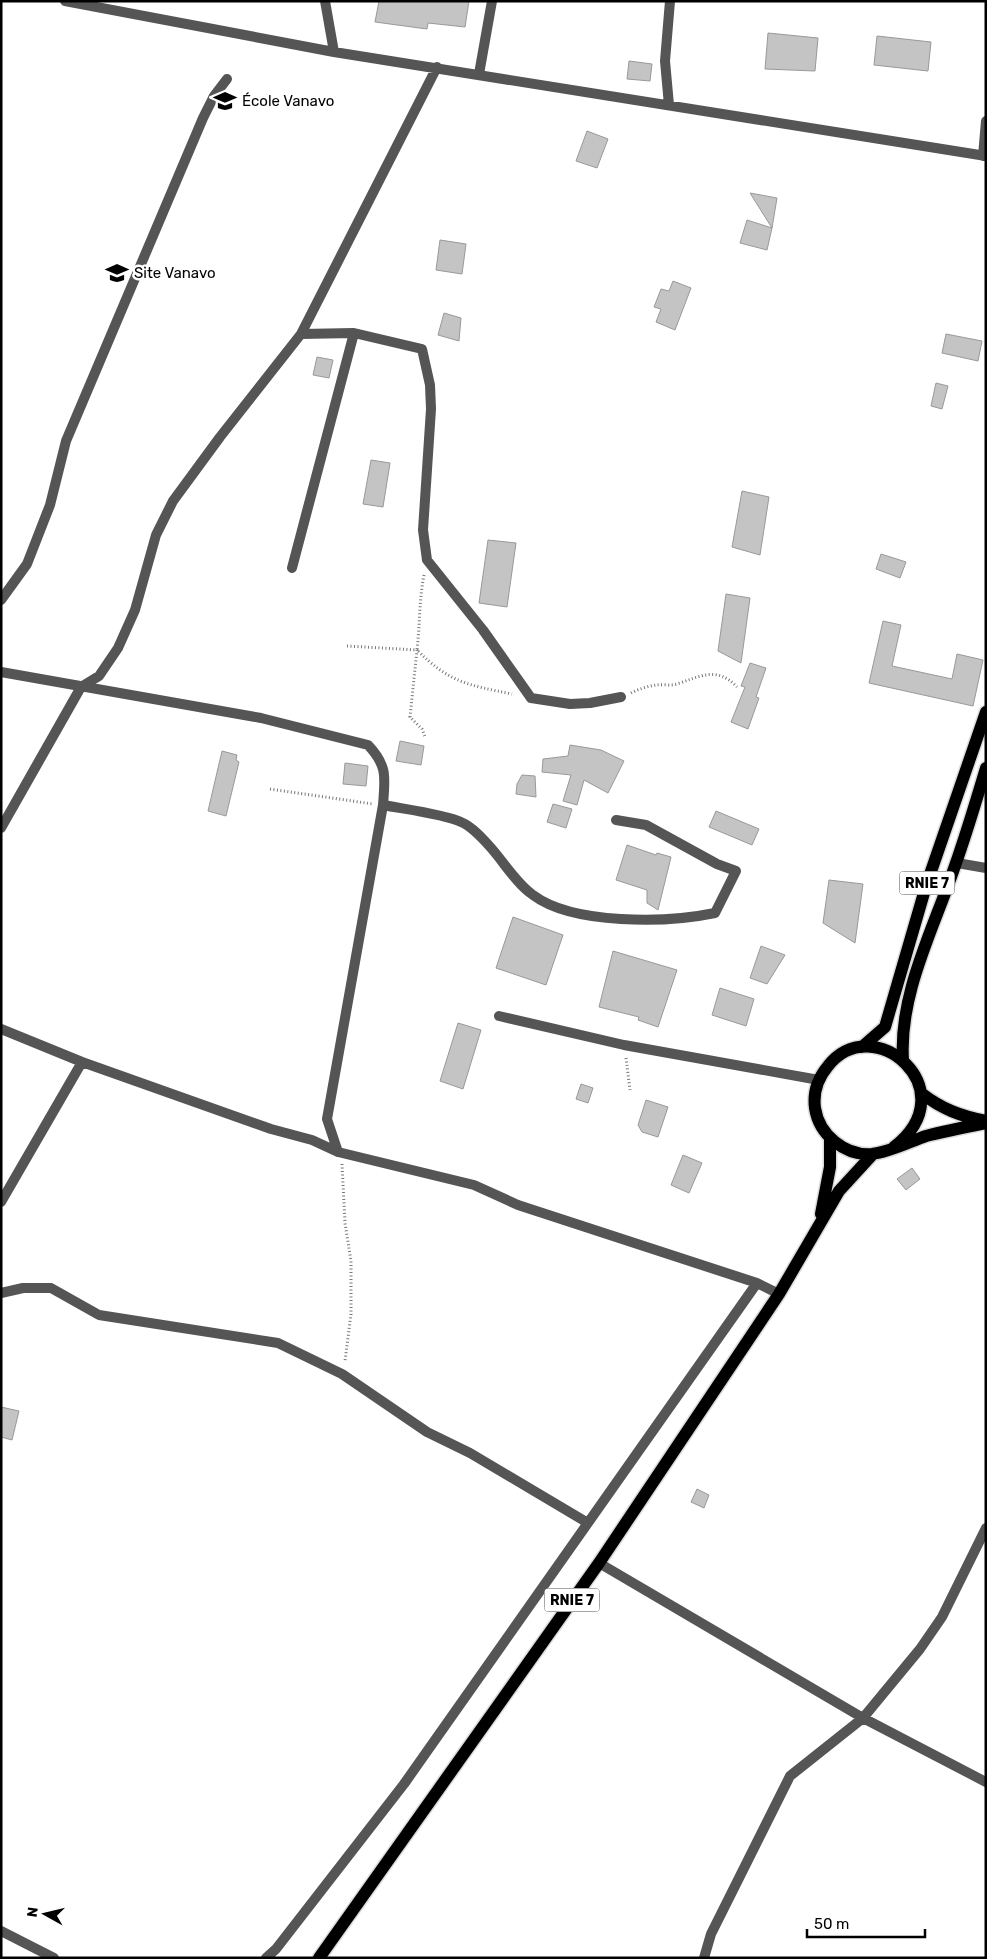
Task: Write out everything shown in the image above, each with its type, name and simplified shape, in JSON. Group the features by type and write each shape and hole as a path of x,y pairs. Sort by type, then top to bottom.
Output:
{"main road":[{"name":"RNIE 7","path":"862,1047 885,1027 926,886 986,712"},
{"name":"RNIE 7","path":"903,1060 902,1037 904,1016 915,978 957,863 986,768"},
{"name":"RNIE 7","path":"862,1047 877,1047 891,1052 903,1060 915,1075 921,1093 921,1109 916,1124 906,1138 894,1148 873,1154 857,1153 843,1148 830,1138 820,1125 815,1108 815,1091 819,1080 832,1061 846,1052 862,1047"},
{"path":"921,1093 939,1107 954,1114 986,1122"},
{"path":"894,1148 947,1130 986,1122"},
{"name":"RNIE 7","path":"815,1235 826,1194 830,1167 830,1138"},
{"name":"RNIE 7","path":"319,1958 599,1563 779,1294 815,1235 839,1190 873,1154"}],"street":[{"path":"65,1 334,52 984,156 986,121"},
{"path":"326,1 334,52"},
{"path":"479,74 492,1"},
{"path":"668,105 665,61 670,1"},
{"path":"1,828 81,687 99,676 118,648 135,610 156,535 174,501 220,437 301,334 437,67"},
{"path":"1,600 27,564 50,505 66,441 203,118 214,96 228,79"},
{"path":"301,334 354,332 422,349 430,386 431,410 423,530 427,560 483,630 531,698 570,704 590,703 621,697"},
{"path":"292,568 354,332"},
{"path":"1,672 260,718 368,745 380,758 385,777 383,805 326,1119 338,1152"},
{"path":"383,805 461,822 482,839 531,894 548,905 570,912 633,920 696,917 715,913 736,871 717,864 646,825 616,820"},
{"path":"957,863 986,868"},
{"path":"499,1016 624,1045 819,1080"},
{"path":"1,1029 82,1062 271,1129 312,1140 338,1152 474,1185 518,1205 757,1283 779,1294"},
{"path":"1,1202 82,1062"},
{"path":"266,1958 276,1949 404,1784 757,1283"},
{"path":"1,1293 23,1288 51,1288 99,1315 278,1343 342,1374 427,1432 470,1453 588,1523"},
{"path":"704,1958 711,1934 790,1776 863,1718 920,1649 942,1618 986,1528"},
{"path":"599,1563 863,1718 986,1782"},
{"path":"1,1931 54,1958"}],"path":[{"path":"425,737 422,728 410,717 419,630 419,602 427,560"},
{"path":"347,646 417,650 435,668 453,680 531,698"},
{"path":"621,697 641,688 658,684 676,684 689,678 712,674 727,676 737,687"},
{"path":"270,789 321,794 383,805"},
{"path":"624,1045 630,1090"},
{"path":"338,1152 342,1166 345,1223 351,1262 351,1314 342,1374"}],"building":[{"path":"379,1 469,1 465,27 428,23 427,29 375,22"},
{"path":"768,33 818,38 815,71 765,69"},
{"path":"877,36 931,42 928,71 874,65"},
{"path":"629,61 652,64 650,81 627,79"},
{"path":"587,131 608,139 597,168 576,161"},
{"path":"750,193 777,198 772,228"},
{"path":"747,220 772,228 767,250 740,243"},
{"path":"440,240 466,244 462,274 436,270"},
{"path":"673,281 691,288 675,330 656,322 661,309 654,307 661,289 669,291"},
{"path":"444,313 461,318 459,341 438,335"},
{"path":"946,334 982,341 978,361 942,353"},
{"path":"317,357 333,360 329,378 313,375"},
{"path":"936,383 948,386 942,409 931,406"},
{"path":"371,460 390,463 383,507 363,504"},
{"path":"742,491 769,497 760,555 732,547"},
{"path":"488,540 516,543 507,607 479,603"},
{"path":"881,554 906,562 900,578 876,569"},
{"path":"726,594 750,598 741,663 718,651"},
{"path":"883,621 901,625 892,666 952,679 957,654 983,660 973,706 869,683"},
{"path":"750,663 766,668 756,697 759,698 748,729 731,722 745,687 741,686"},
{"path":"400,741 424,746 421,765 396,761"},
{"path":"570,745 601,750 624,761 608,793 584,780 577,805 563,801 571,775 542,772 543,759 568,756"},
{"path":"222,751 237,755 236,760 239,762 226,816 208,811"},
{"path":"345,763 368,766 366,786 343,784"},
{"path":"522,775 535,776 536,797 516,794 517,784"},
{"path":"553,804 572,809 566,828 547,822"},
{"path":"716,811 759,829 752,845 709,827"},
{"path":"627,845 656,855 657,853 671,857 658,910 647,903 647,890 616,880"},
{"path":"829,880 863,884 855,943 823,923"},
{"path":"513,917 563,935 546,985 496,968"},
{"path":"761,946 785,955 767,984 750,978"},
{"path":"613,951 677,970 658,1027 638,1020 639,1017 599,1007"},
{"path":"720,988 754,999 746,1026 712,1015"},
{"path":"458,1023 481,1030 463,1089 440,1081"},
{"path":"581,1084 593,1088 588,1103 576,1099"},
{"path":"646,1100 668,1107 658,1137 642,1132 638,1125"},
{"path":"683,1155 702,1163 689,1193 671,1185"},
{"path":"912,1168 920,1179 906,1190 897,1179"},
{"path":"1,1407 19,1411 12,1440 1,1437"},
{"path":"697,1489 709,1495 704,1508 691,1502"}],"place":[{"name":"École Vanavo","path":"225,101"},
{"name":"Site Vanavo","path":"117,273"}]}
